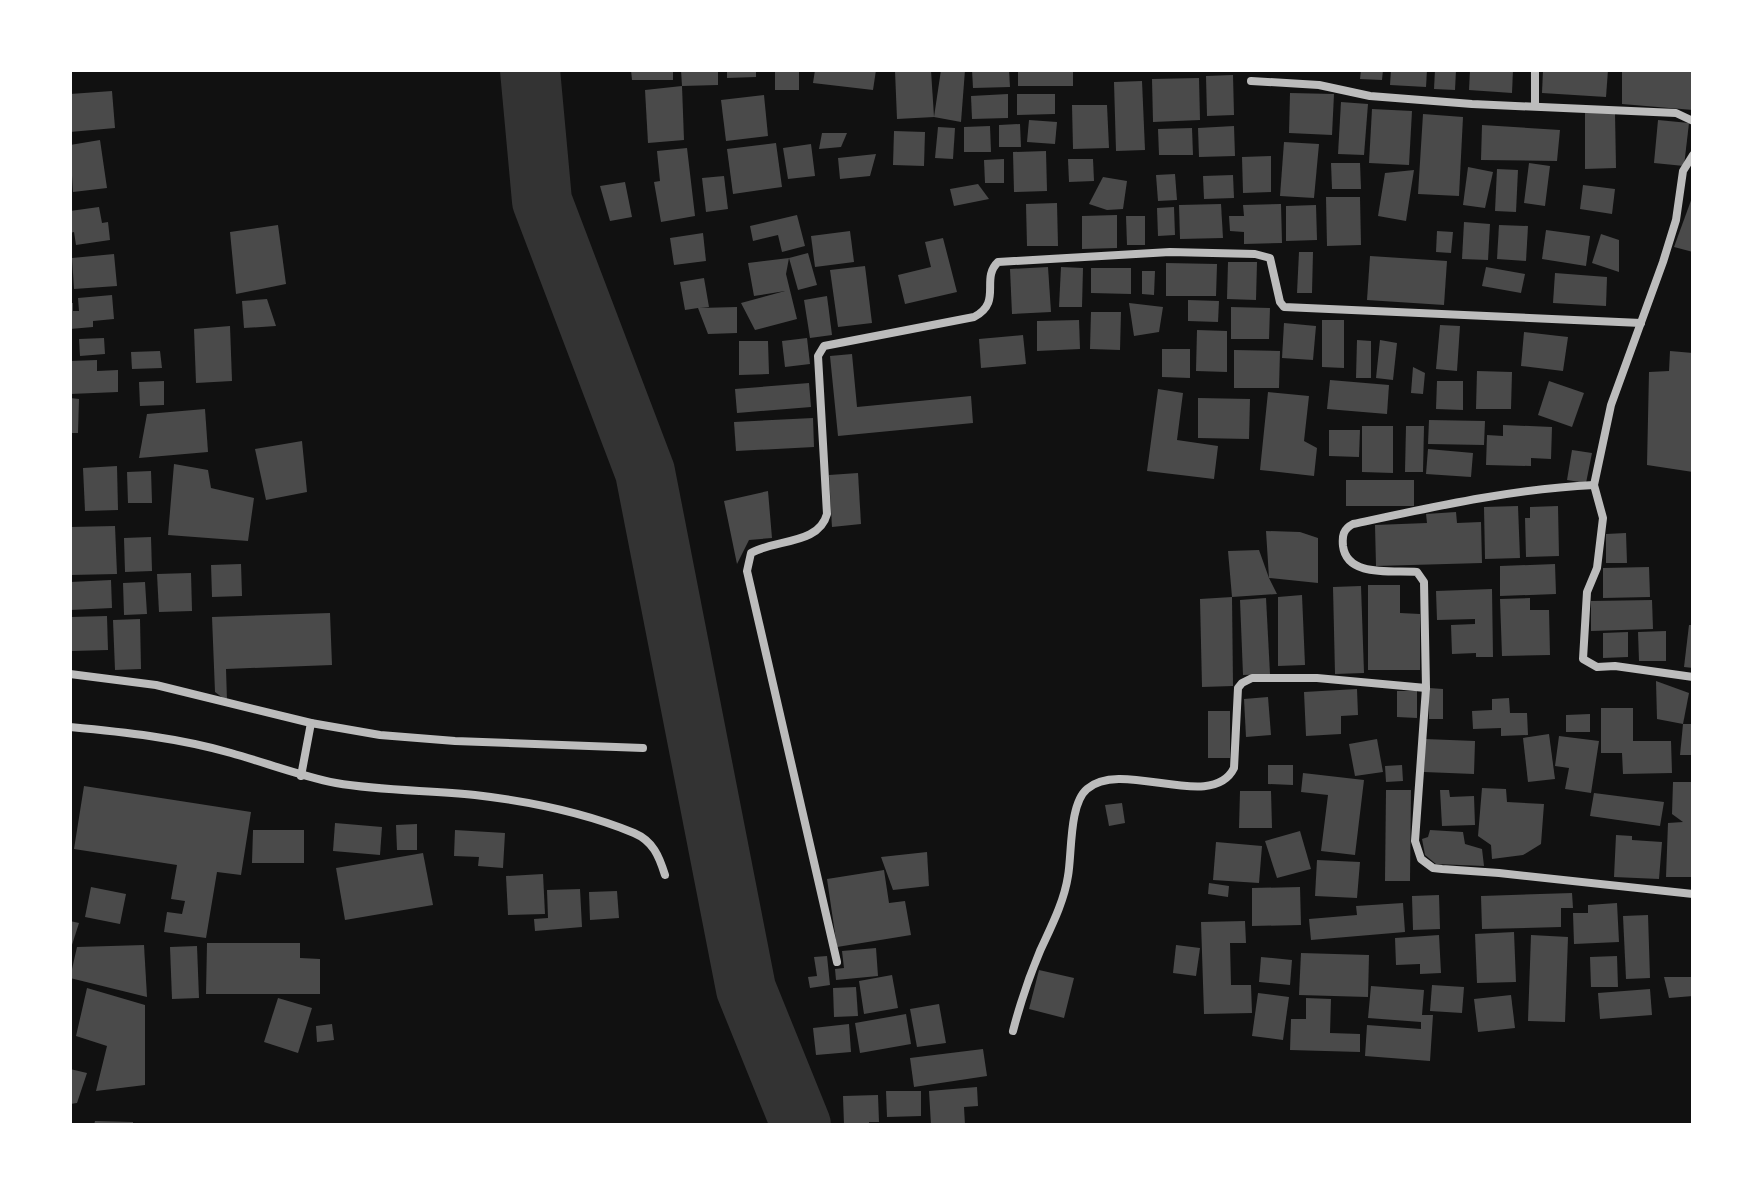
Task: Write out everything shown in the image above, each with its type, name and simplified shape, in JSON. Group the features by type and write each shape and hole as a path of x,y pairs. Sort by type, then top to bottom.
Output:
{"street":[{"path":"1535,70 1535,105"},
{"path":"1251,81 1319,85 1370,96 1472,104 1676,113 1693,121"},
{"path":"1693,155 1683,171 1676,220 1611,405 1594,485 1603,518 1597,568 1587,592 1583,659 1597,667 1615,666 1693,677"},
{"path":"837,962 747,571 751,553 759,548 811,534 824,524 827,514 818,356 824,346 974,317 985,311 989,303 991,273 998,262 1170,252 1255,254 1270,258 1280,302 1284,307 1641,323"},
{"path":"1594,485 1544,487 1489,495 1346,527 1345,556 1352,564 1366,569 1417,572 1424,582 1426,688 1414,833 1421,859 1442,869 1693,894"},
{"path":"70,674 156,685 310,728 455,741 643,748"},
{"path":"1013,1031 1068,879 1077,803 1084,790 1097,782 1115,780 1204,787 1223,783 1234,768 1238,688 1252,678 1317,678 1426,688"},
{"path":"70,727 173,740 379,789 476,795 584,815 637,834 652,845 665,875"},
{"path":"302,771 310,728"}],"building":[{"path":"631,70 673,70 673,80 632,80"},
{"path":"681,70 718,70 718,85 682,86"},
{"path":"727,70 756,70 756,77 727,78"},
{"path":"775,70 799,70 799,90 775,90"},
{"path":"815,70 876,70 873,90 813,83"},
{"path":"931,70 934,117 897,119 895,71"},
{"path":"941,70 965,70 961,122 934,117"},
{"path":"972,70 1009,70 1010,87 973,88"},
{"path":"1018,70 1073,70 1073,86 1018,86"},
{"path":"1361,70 1383,70 1382,80 1360,79"},
{"path":"1391,70 1427,70 1426,87 1390,85"},
{"path":"1435,70 1456,70 1455,90 1434,89"},
{"path":"1470,70 1513,70 1512,93 1469,90"},
{"path":"1543,70 1608,70 1606,97 1542,93"},
{"path":"1622,70 1693,70 1693,110 1622,104"},
{"path":"1233,75 1234,115 1207,116 1206,76"},
{"path":"1199,78 1200,120 1153,122 1152,79"},
{"path":"1142,81 1145,150 1116,151 1114,82"},
{"path":"682,86 684,140 648,143 645,90"},
{"path":"112,91 115,128 70,132 70,94"},
{"path":"1290,93 1334,94 1332,135 1289,133"},
{"path":"1008,94 1008,118 972,119 971,96"},
{"path":"1017,94 1055,94 1055,114 1017,115"},
{"path":"764,95 768,136 726,141 721,100"},
{"path":"1341,102 1368,104 1364,155 1338,154"},
{"path":"1072,105 1107,105 1109,148 1073,149"},
{"path":"1372,109 1412,111 1409,165 1369,163"},
{"path":"1585,113 1615,113 1616,168 1585,169"},
{"path":"1423,114 1463,117 1459,196 1418,194"},
{"path":"1029,120 1057,122 1055,144 1027,142"},
{"path":"1658,120 1689,123 1684,166 1654,163"},
{"path":"1020,124 1021,147 999,147 999,125"},
{"path":"1482,125 1560,130 1557,161 1481,160"},
{"path":"990,126 991,152 964,152 964,127"},
{"path":"1234,126 1235,156 1199,157 1198,128"},
{"path":"938,127 955,128 953,159 935,158"},
{"path":"1192,128 1193,155 1159,155 1158,129"},
{"path":"894,131 925,132 924,166 893,165"},
{"path":"822,133 847,133 841,147 819,149"},
{"path":"100,140 107,188 73,192 70,145"},
{"path":"1284,142 1319,144 1314,198 1280,196"},
{"path":"776,143 782,187 733,194 727,149"},
{"path":"811,144 815,176 788,179 783,148"},
{"path":"687,148 695,216 661,222 654,182 660,181 657,151"},
{"path":"1046,151 1047,191 1014,192 1013,152"},
{"path":"876,154 870,176 840,179 838,158"},
{"path":"1271,156 1271,192 1243,193 1242,157"},
{"path":"1004,159 1004,183 985,183 984,160"},
{"path":"1068,159 1093,159 1094,181 1069,182"},
{"path":"1331,163 1360,163 1361,189 1332,189"},
{"path":"1529,163 1550,166 1545,206 1524,203"},
{"path":"1468,167 1493,172 1485,208 1463,205"},
{"path":"1497,169 1518,170 1516,212 1495,211"},
{"path":"1414,170 1406,221 1378,216 1385,173"},
{"path":"1175,174 1177,200 1158,201 1156,175"},
{"path":"1233,175 1234,198 1204,199 1203,176"},
{"path":"724,176 728,209 706,212 702,178"},
{"path":"1103,177 1127,181 1123,209 1107,210 1089,204"},
{"path":"625,182 632,217 610,221 600,186"},
{"path":"978,184 989,199 954,206 950,189"},
{"path":"1583,185 1615,189 1612,214 1580,209"},
{"path":"1693,195 1693,252 1674,247"},
{"path":"1326,197 1360,197 1361,245 1327,246"},
{"path":"1057,203 1058,246 1027,246 1026,204"},
{"path":"1221,204 1223,238 1180,239 1179,205"},
{"path":"1281,204 1282,243 1244,244 1244,232 1230,231 1229,216 1244,216 1243,205"},
{"path":"1316,205 1317,240 1286,241 1286,206"},
{"path":"99,207 102,223 108,222 110,240 76,245 74,232 70,233 70,211"},
{"path":"1174,207 1175,235 1158,236 1157,208"},
{"path":"797,215 805,246 782,252 778,235 753,241 750,226"},
{"path":"1117,215 1117,248 1082,249 1082,216"},
{"path":"1126,216 1145,216 1145,245 1127,245"},
{"path":"1464,222 1490,224 1488,260 1462,259"},
{"path":"278,225 286,284 236,294 230,232"},
{"path":"1499,225 1528,226 1526,261 1497,259"},
{"path":"1546,230 1590,236 1586,266 1542,259"},
{"path":"850,231 854,262 815,267 811,236"},
{"path":"1437,231 1453,232 1451,253 1436,252"},
{"path":"703,233 706,261 674,265 670,238"},
{"path":"1601,234 1619,240 1619,272 1592,263"},
{"path":"943,238 957,292 905,304 898,275 931,267 925,242"},
{"path":"1299,252 1313,252 1312,293 1297,293"},
{"path":"808,253 817,285 798,290 789,258"},
{"path":"114,254 117,286 74,289 72,258"},
{"path":"1370,256 1447,261 1444,305 1367,300"},
{"path":"789,258 786,274 797,319 755,330 741,303 785,291 754,296 748,263"},
{"path":"1228,262 1257,262 1256,300 1227,299"},
{"path":"1166,263 1217,264 1216,296 1166,296"},
{"path":"865,266 872,323 838,327 830,270"},
{"path":"1048,267 1051,312 1012,314 1010,269"},
{"path":"1061,267 1083,268 1082,307 1059,307"},
{"path":"1486,267 1525,274 1521,293 1482,286"},
{"path":"1091,268 1131,268 1131,294 1091,293"},
{"path":"1142,271 1155,271 1154,295 1142,294"},
{"path":"1555,273 1607,277 1606,306 1553,303"},
{"path":"704,278 709,307 700,308 737,307 737,333 708,334 698,308 685,310 680,282"},
{"path":"112,295 114,319 93,321 93,327 70,329 70,303 73,303 73,311 79,311 78,298"},
{"path":"827,296 832,335 810,338 804,300"},
{"path":"267,299 276,326 244,328 242,301"},
{"path":"1188,300 1219,301 1218,322 1188,321"},
{"path":"1129,303 1163,307 1159,332 1134,336"},
{"path":"1231,307 1270,308 1269,339 1231,339"},
{"path":"1091,312 1121,312 1120,350 1090,349"},
{"path":"1079,320 1080,349 1037,351 1037,321"},
{"path":"1322,320 1344,320 1344,368 1322,367"},
{"path":"1284,323 1316,326 1313,360 1282,358"},
{"path":"1440,325 1460,326 1457,371 1436,369"},
{"path":"230,326 232,381 196,383 194,329"},
{"path":"1197,330 1227,331 1227,372 1196,371"},
{"path":"1524,332 1568,337 1563,371 1521,366"},
{"path":"1023,335 1026,364 981,368 979,339"},
{"path":"104,338 105,354 80,356 79,339"},
{"path":"807,338 810,364 785,367 782,341"},
{"path":"1357,340 1371,341 1371,378 1356,378"},
{"path":"1380,340 1397,343 1393,380 1376,378"},
{"path":"739,341 768,341 769,374 739,375"},
{"path":"1162,349 1190,349 1190,378 1162,377"},
{"path":"1234,350 1280,351 1279,388 1234,388"},
{"path":"160,351 162,368 132,369 131,352"},
{"path":"1670,351 1693,353 1693,472 1647,465 1649,372 1669,371"},
{"path":"852,354 857,407 971,396 973,423 838,436 830,356"},
{"path":"97,360 97,371 118,370 118,392 70,394 70,361"},
{"path":"1413,367 1425,373 1423,394 1411,393"},
{"path":"1477,371 1512,372 1511,409 1476,409"},
{"path":"1330,380 1389,385 1387,414 1327,409"},
{"path":"164,381 164,405 140,406 139,382"},
{"path":"1437,381 1463,381 1463,410 1436,409"},
{"path":"1549,381 1584,393 1572,427 1538,415"},
{"path":"809,383 811,407 737,413 735,389"},
{"path":"1158,389 1183,393 1177,440 1218,446 1214,479 1147,471"},
{"path":"1268,392 1309,396 1304,441 1317,448 1314,476 1260,470"},
{"path":"70,398 79,399 78,433 70,433"},
{"path":"1198,398 1250,399 1249,439 1198,438"},
{"path":"205,409 208,452 139,458 147,414"},
{"path":"813,418 814,447 736,451 734,422"},
{"path":"1429,420 1485,421 1484,445 1428,444"},
{"path":"1503,425 1552,427 1551,459 1531,458 1531,466 1486,465 1487,435 1503,436"},
{"path":"1362,426 1393,426 1393,473 1362,472"},
{"path":"1406,426 1424,426 1423,472 1405,472"},
{"path":"1329,430 1360,430 1359,457 1329,456"},
{"path":"302,441 307,492 266,500 255,449"},
{"path":"1428,449 1473,453 1471,477 1426,474"},
{"path":"1572,450 1592,453 1586,483 1567,480"},
{"path":"174,464 208,470 211,488 254,498 248,541 168,535"},
{"path":"117,466 118,510 85,511 83,468"},
{"path":"151,471 152,503 128,503 127,472"},
{"path":"858,473 861,524 832,527 829,475"},
{"path":"1346,480 1414,480 1414,506 1346,506"},
{"path":"768,491 772,538 749,540 737,564 724,501"},
{"path":"1518,506 1520,558 1485,559 1484,507"},
{"path":"1558,506 1559,556 1526,557 1525,518 1530,518 1530,507"},
{"path":"1456,512 1457,523 1481,522 1482,563 1376,566 1375,525 1427,523 1426,514"},
{"path":"115,526 117,574 70,575 70,527"},
{"path":"1266,531 1300,532 1318,538 1318,583 1269,578"},
{"path":"1626,533 1627,563 1606,563 1606,534"},
{"path":"151,537 152,571 125,572 124,538"},
{"path":"1259,550 1277,594 1232,597 1228,551"},
{"path":"241,564 242,596 212,597 211,565"},
{"path":"1555,564 1556,594 1500,596 1500,566"},
{"path":"1649,567 1650,597 1603,598 1603,568"},
{"path":"191,573 192,611 159,612 157,574"},
{"path":"111,580 112,608 70,610 70,582"},
{"path":"145,582 147,614 124,615 123,583"},
{"path":"1368,585 1400,585 1400,613 1420,614 1420,670 1368,670"},
{"path":"1361,586 1364,673 1335,674 1333,587"},
{"path":"1492,589 1493,657 1476,657 1476,653 1452,654 1451,625 1475,624 1475,619 1437,620 1436,591"},
{"path":"1302,595 1305,665 1278,666 1278,597"},
{"path":"1232,597 1233,686 1202,687 1200,599"},
{"path":"1266,598 1270,674 1243,675 1240,600"},
{"path":"1530,598 1530,610 1549,610 1550,655 1502,656 1500,599"},
{"path":"1652,600 1653,629 1591,631 1591,601"},
{"path":"330,613 332,665 226,669 227,701 215,692 212,617"},
{"path":"107,616 108,650 72,651 71,617"},
{"path":"140,619 141,669 115,670 113,620"},
{"path":"1689,625 1693,625 1693,668 1684,667"},
{"path":"1666,631 1666,661 1639,661 1638,632"},
{"path":"1628,632 1628,657 1603,658 1603,633"},
{"path":"1656,681 1689,693 1683,724 1657,719"},
{"path":"1429,688 1443,689 1443,719 1429,719"},
{"path":"1357,689 1358,715 1341,716 1341,734 1306,736 1304,692"},
{"path":"1397,691 1417,691 1417,718 1397,717"},
{"path":"1268,697 1271,735 1246,737 1244,699"},
{"path":"1509,698 1510,713 1527,713 1528,735 1501,736 1501,728 1473,729 1472,711 1492,710 1492,699"},
{"path":"1601,708 1633,708 1633,741 1671,741 1672,773 1623,774 1622,753 1601,753"},
{"path":"1208,711 1230,711 1230,758 1208,758"},
{"path":"1590,714 1590,732 1566,732 1566,715"},
{"path":"1683,724 1693,724 1693,755 1680,755"},
{"path":"1549,734 1555,779 1528,782 1523,738"},
{"path":"1559,736 1599,741 1591,793 1565,789 1569,768 1555,766"},
{"path":"1377,739 1383,772 1355,776 1349,744"},
{"path":"1425,739 1475,741 1474,774 1424,772"},
{"path":"1268,765 1293,765 1293,785 1268,784"},
{"path":"1402,765 1403,781 1386,782 1385,766"},
{"path":"1303,773 1364,780 1355,855 1321,851 1328,795 1301,792"},
{"path":"1673,782 1693,782 1693,877 1666,877 1668,823 1683,822 1672,814"},
{"path":"84,786 251,812 241,875 217,872 206,938 164,932 167,912 182,914 185,901 171,899 177,865 74,849"},
{"path":"1482,788 1506,789 1507,802 1544,804 1541,844 1523,855 1492,859 1491,845 1478,836"},
{"path":"1386,790 1411,790 1410,881 1385,881"},
{"path":"1440,790 1449,790 1450,797 1474,796 1475,825 1442,826"},
{"path":"1240,791 1271,791 1272,828 1239,828"},
{"path":"1594,793 1664,802 1660,826 1590,816"},
{"path":"1122,803 1125,823 1109,826 1105,805"},
{"path":"335,823 382,827 380,855 333,851"},
{"path":"417,824 417,850 397,850 396,825"},
{"path":"253,830 304,830 304,863 252,863"},
{"path":"455,830 505,833 503,868 478,866 479,857 454,856"},
{"path":"1430,830 1463,832 1465,844 1482,849 1484,866 1436,864 1425,855 1422,839 1428,837"},
{"path":"1300,831 1311,869 1277,878 1265,841"},
{"path":"1616,835 1632,836 1632,840 1662,842 1659,879 1614,877"},
{"path":"1216,842 1262,846 1259,883 1213,880"},
{"path":"927,852 929,886 893,890 881,857"},
{"path":"423,853 433,905 345,920 336,868"},
{"path":"1317,860 1360,862 1357,898 1315,896"},
{"path":"884,870 889,903 905,901 911,935 837,947 827,879"},
{"path":"543,874 545,914 508,915 506,876"},
{"path":"1209,883 1229,886 1228,897 1208,894"},
{"path":"91,887 126,894 120,924 85,917"},
{"path":"1300,887 1301,925 1252,926 1252,888"},
{"path":"580,889 582,927 535,931 534,919 548,918 547,890"},
{"path":"617,891 619,918 590,920 589,892"},
{"path":"1572,893 1573,908 1561,908 1561,927 1482,929 1481,896"},
{"path":"1439,895 1440,929 1413,930 1412,896"},
{"path":"1403,903 1405,932 1311,940 1309,919 1357,915 1356,906"},
{"path":"1617,903 1619,942 1574,944 1573,913 1588,913 1588,905"},
{"path":"1648,915 1650,978 1626,979 1623,916"},
{"path":"70,921 79,923 71,948 70,947"},
{"path":"1245,921 1246,943 1230,943 1231,985 1251,985 1252,1013 1204,1014 1201,922"},
{"path":"1514,932 1516,982 1477,983 1475,934"},
{"path":"1439,935 1441,973 1420,974 1420,964 1396,965 1395,938"},
{"path":"1531,935 1568,937 1565,1022 1528,1021"},
{"path":"207,943 300,943 300,958 320,959 320,994 206,994"},
{"path":"144,945 147,997 70,978 77,947"},
{"path":"1176,945 1200,948 1196,976 1173,973"},
{"path":"197,946 199,998 172,999 170,947"},
{"path":"876,948 878,976 836,980 835,969 844,968 842,951"},
{"path":"1301,953 1369,955 1368,997 1299,995"},
{"path":"827,956 830,985 810,988 808,977 817,976 814,957"},
{"path":"1617,956 1618,987 1591,987 1590,957"},
{"path":"1261,957 1292,960 1290,985 1259,982"},
{"path":"1039,970 1074,978 1064,1018 1029,1009"},
{"path":"892,975 898,1008 864,1014 859,981"},
{"path":"1664,977 1693,977 1693,996 1669,998"},
{"path":"1432,985 1464,987 1462,1013 1430,1011"},
{"path":"1371,986 1424,990 1422,1015 1433,1015 1430,1061 1365,1056 1367,1025 1421,1029 1421,1022 1368,1018"},
{"path":"856,987 858,1016 834,1017 833,988"},
{"path":"87,988 145,1005 145,1085 96,1091 107,1046 76,1036"},
{"path":"1650,989 1652,1015 1600,1019 1598,993"},
{"path":"1258,993 1289,997 1283,1040 1252,1036"},
{"path":"1511,995 1515,1028 1478,1032 1474,999"},
{"path":"278,998 312,1008 298,1053 264,1042"},
{"path":"1306,998 1331,999 1330,1033 1360,1034 1360,1052 1290,1050 1291,1019 1306,1019"},
{"path":"939,1004 946,1043 917,1047 910,1009"},
{"path":"906,1014 911,1044 860,1053 855,1023"},
{"path":"332,1024 334,1040 317,1042 316,1026"},
{"path":"849,1024 851,1052 816,1055 813,1028"},
{"path":"983,1049 987,1076 914,1087 910,1058"},
{"path":"70,1069 87,1073 77,1103 70,1104"},
{"path":"977,1087 978,1106 964,1107 965,1125 931,1125 929,1091"},
{"path":"886,1091 921,1091 921,1116 887,1117"},
{"path":"878,1095 879,1122 844,1125 843,1096"},
{"path":"95,1121 133,1122 133,1125 94,1125"}],"waterway":[{"path":"530,70 542,201 645,472 746,989 801,1125"}]}
